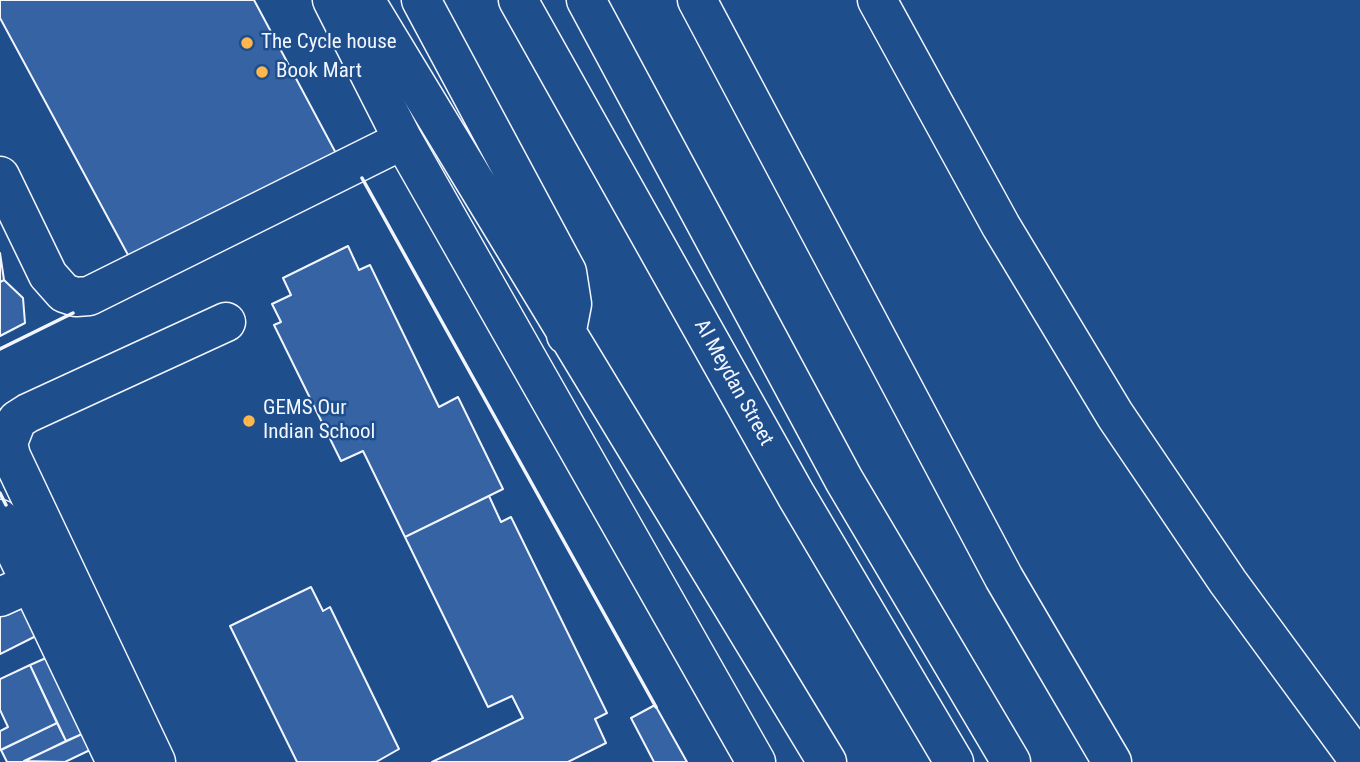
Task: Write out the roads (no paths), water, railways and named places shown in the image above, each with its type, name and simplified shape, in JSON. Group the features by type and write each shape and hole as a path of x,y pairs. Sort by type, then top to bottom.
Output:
{"main road":[{"path":"332,0 403,140 748,755"},
{"path":"365,0 827,762"},
{"path":"421,0 567,272 572,304 566,335"},
{"path":"442,38 447,25 448,0"},
{"name":"Al Meydan Street","path":"518,0 796,495 954,762"},
{"path":"586,0 844,480 1011,762"},
{"path":"697,0 1004,578 1112,762"},
{"path":"877,0 1002,226 1115,415 1228,582 1360,762"},
{"path":"0,176 48,275 64,293 76,297 89,296 403,140"},
{"path":"156,762 10,456 8,443 17,420 28,413 226,322"},
{"path":"0,519 15,590 116,762"}],"place":[{"name":"The Cycle house","path":"247,43"},
{"name":"Book Mart","path":"262,72"},
{"name":"GEMS Our Indian School","path":"249,421"}]}
